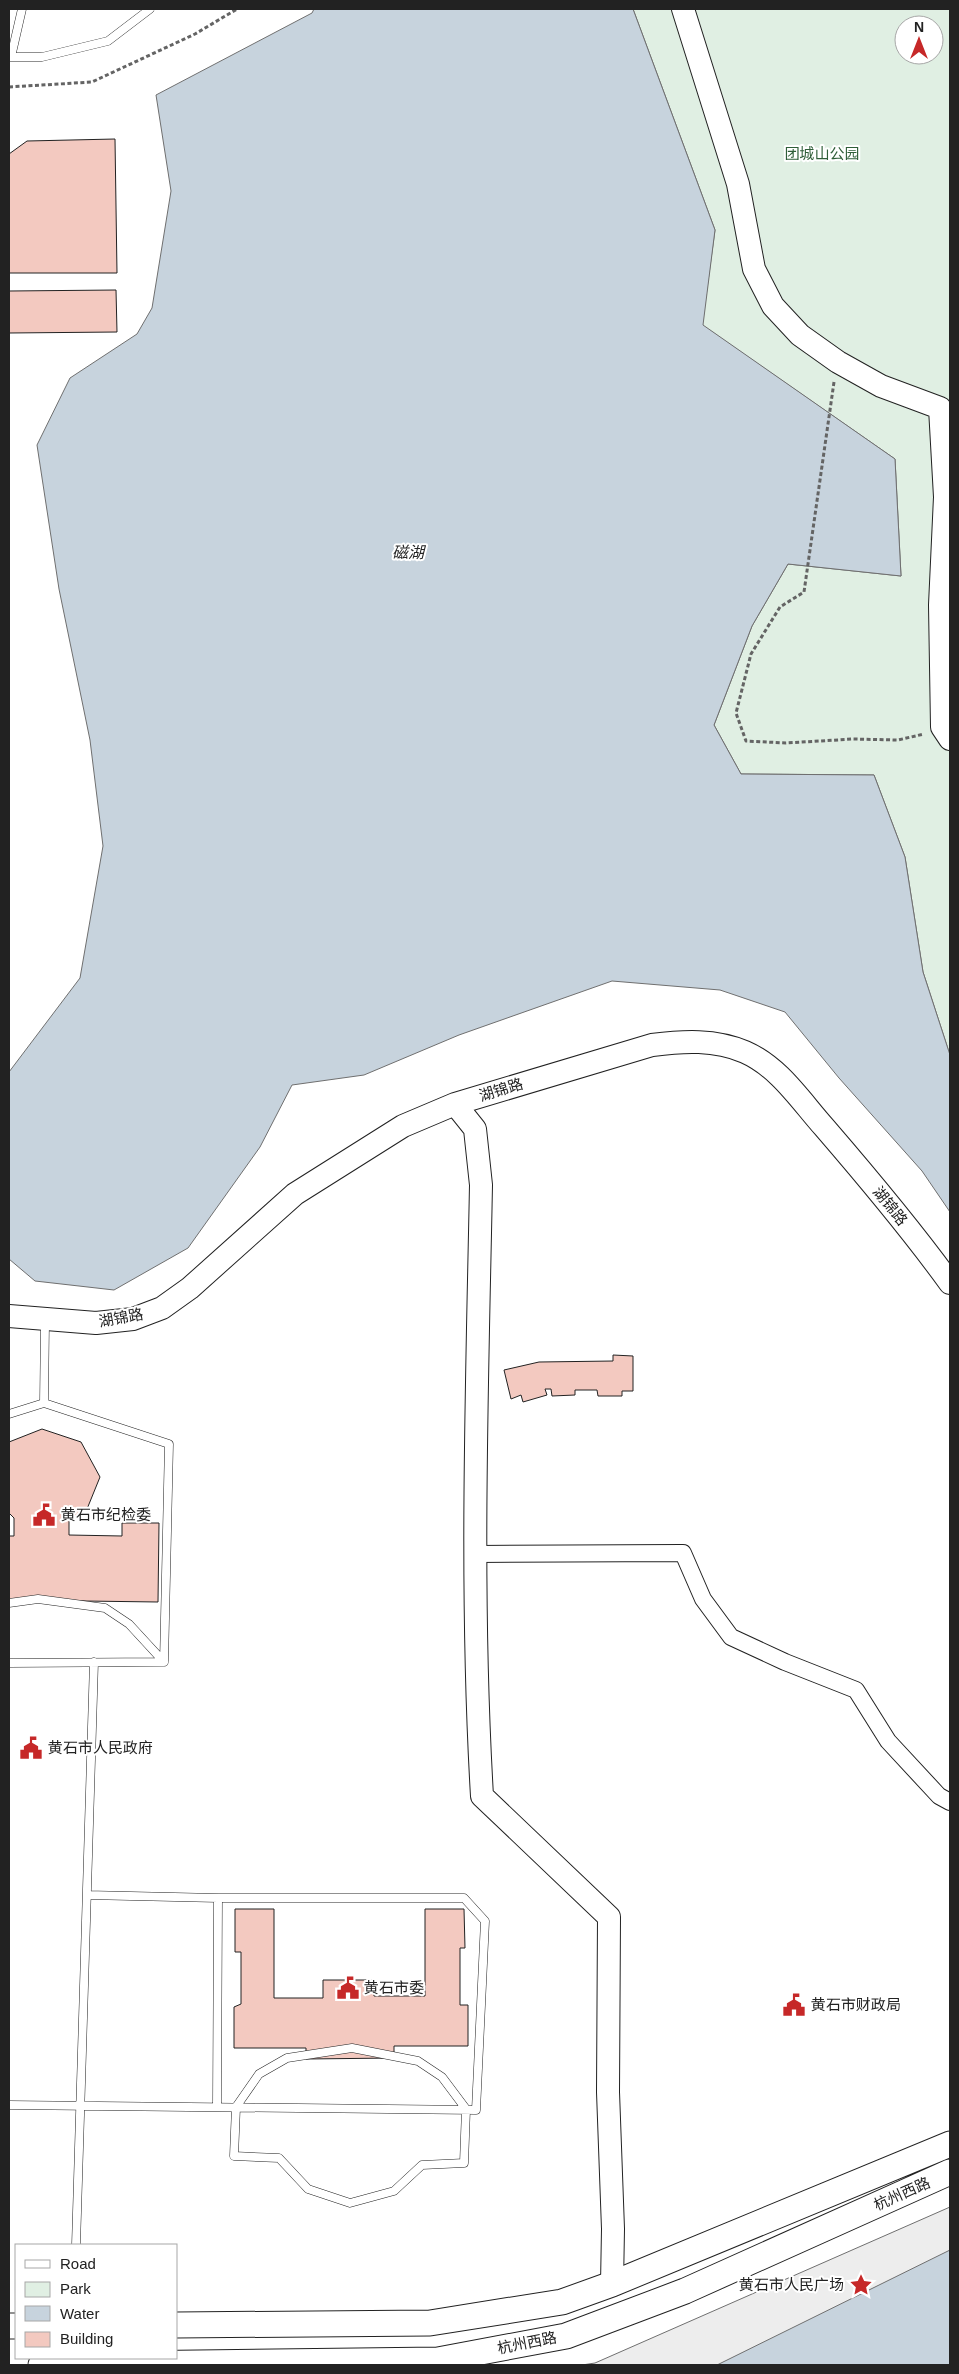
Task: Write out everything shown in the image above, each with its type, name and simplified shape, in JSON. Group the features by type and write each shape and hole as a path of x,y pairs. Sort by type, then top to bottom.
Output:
{"main road":[{"name":"杭州西路","path":"178,2325 430,2323 562,2302 612,2284 950,2144"},
{"name":"杭州西路","path":"41,2365 438,2360 566,2336 685,2291 950,2172"}],"street":[{"path":"683,9 738,184 754,269 773,306 800,335 838,362 880,386 940,408 948,497 940,605 942,728 950,739"},
{"name":"湖锦路","path":"9,1316 96,1324 133,1319 162,1308 190,1288 295,1194 403,1126 455,1104 652,1045 684,1041 717,1044 745,1052 772,1068 865,1175 950,1283"},
{"path":"455,1104 474,1129 481,1185 476,1554 477,1714 482,1796 609,1917 608,2092 613,2230 612,2284"},
{"path":"476,1554 683,1554 704,1599 731,1637 785,1662 856,1690 888,1741 939,1796 950,1802"}],"lane":[{"path":"22,9 10,57 42,57 108,41 150,9"},
{"path":"44,1403 45,1320"},
{"path":"9,1414 44,1403 169,1444 164,1662"},
{"path":"9,1603 38,1599 105,1608 129,1624 164,1662"},
{"path":"76,2244 94,1662"},
{"path":"9,1663 164,1662"},
{"path":"9,2105 476,2110 485,1921 464,1898 218,1898 87,1895"},
{"path":"217,2107 218,1898"},
{"path":"352,2048 418,2061 442,2077 466,2109 464,2163 422,2165 394,2191 350,2203 308,2189 279,2158 234,2156 236,2107 259,2074 287,2058 352,2048"}],"path":[{"path":"9,87 92,82 195,34 237,9"},
{"path":"833,387 804,592 780,607 751,654 736,713 746,741 786,743 853,739 898,740 924,734"}],"green space":[{"name":"团城山公园","path":"633,9 950,9 950,1055 923,972 905,857 874,775 741,774 714,725 752,626 788,564 901,576 895,459 702,325 715,230"}],"shaded area":[{"name":"黄石市人民广场","path":"950,2207 950,2365 582,2365 595,2363"}],"water":[{"name":"磁湖","path":"314,9 633,9 715,230 703,325 895,459 901,576 788,564 752,626 714,725 741,774 874,775 905,857 923,972 950,1055 950,1212 922,1171 839,1078 785,1012 720,990 612,981 459,1035 364,1075 292,1085 260,1147 188,1248 114,1290 35,1281 9,1259 9,1072 80,978 103,846 90,740 59,589 37,445 70,378 137,334 152,308 171,191 156,95 312,13"},
{"path":"950,2250 950,2365 717,2365"}],"building":[{"path":"115,139 117,273 9,273 9,154 27,141"},
{"path":"116,290 117,332 9,333 9,291"},
{"path":"613,1355 633,1356 633,1391 622,1391 622,1396 598,1396 597,1390 575,1390 575,1395 552,1396 551,1389 545,1389 547,1395 523,1402 521,1395 511,1399 504,1370 539,1362 613,1361"},
{"name":"黄石市纪检委","path":"42,1429 81,1442 100,1477 87,1509 69,1521 69,1535 122,1536 122,1523 159,1523 158,1602 9,1600 9,1536 14,1536 14,1518 9,1513 9,1442"},
{"name":"黄石市委","path":"235,1909 274,1909 274,1998 323,1998 323,1980 374,1980 374,1996 425,1996 425,1909 464,1909 465,1948 460,1948 460,2005 468,2005 468,2046 394,2046 394,2058 306,2059 306,2048 234,2048 234,2007 241,2004 241,1952 235,1952"}],"place":[{"name":"黄石市纪检委","path":"44,1515"},
{"name":"黄石市人民政府","path":"31,1748"},
{"name":"黄石市委","path":"348,1988"},
{"name":"黄石市财政局","path":"794,2005"},
{"name":"黄石市人民广场","path":"861,2285"}]}
